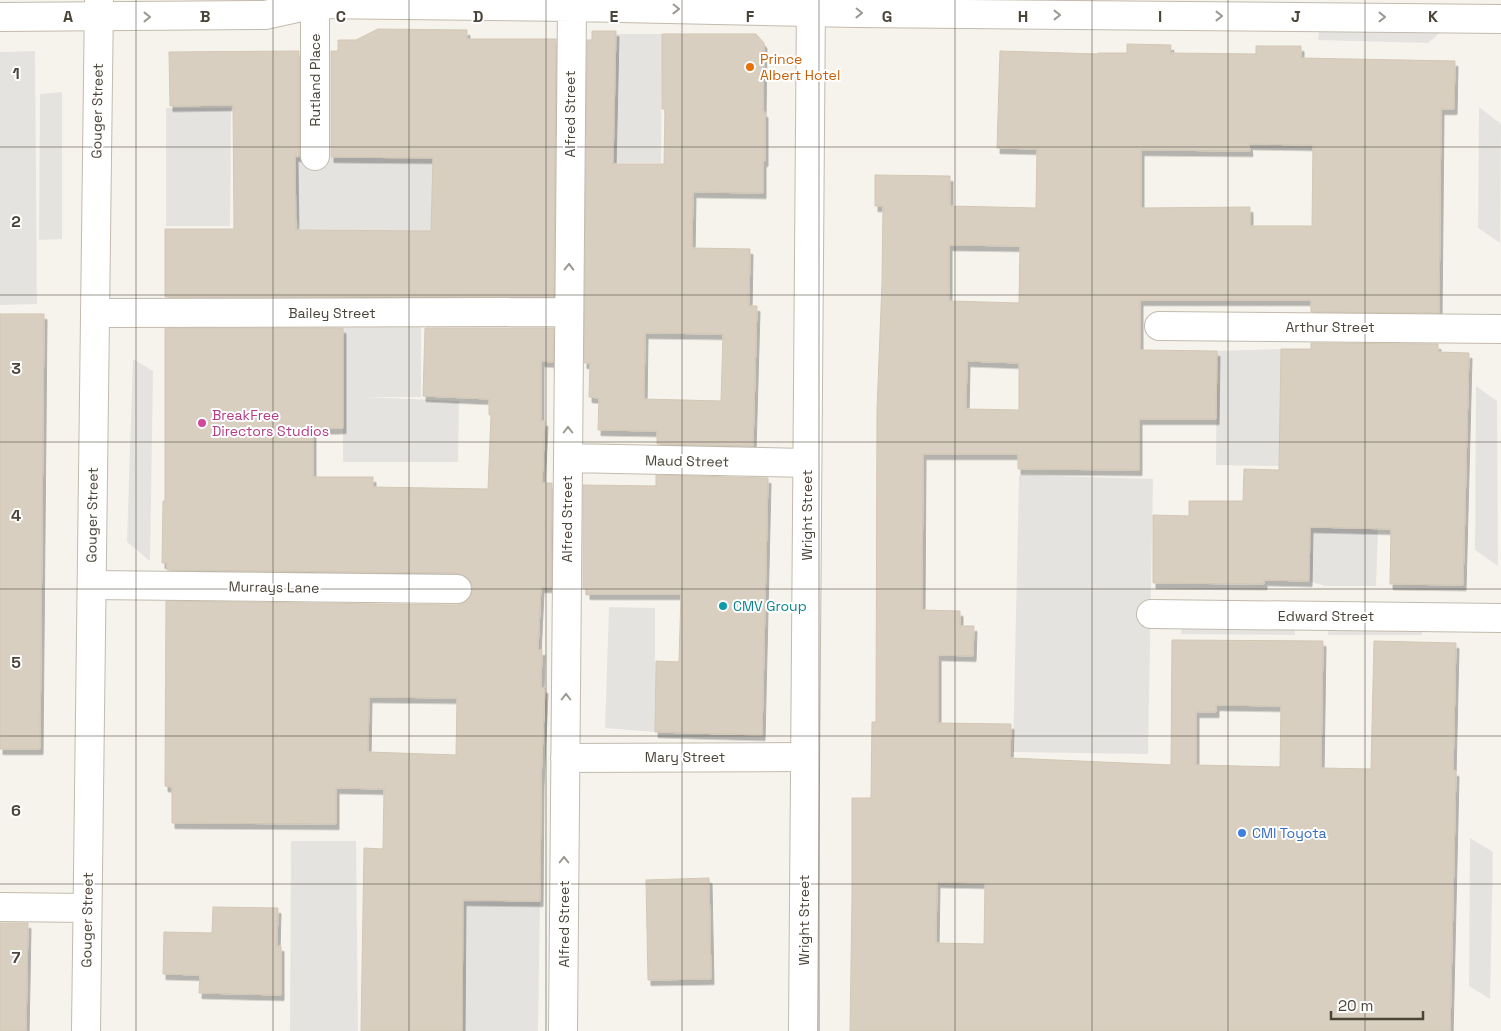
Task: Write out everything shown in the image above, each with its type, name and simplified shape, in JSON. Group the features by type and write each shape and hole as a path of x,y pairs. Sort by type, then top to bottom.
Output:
{"street":[{"path":"0,17 99,9 265,15 314,4 572,7 810,6 1501,18"},
{"name":"Rutland Place","path":"314,4 315,156"},
{"name":"Wright Street","path":"803,1031 810,6"},
{"name":"Alfred Street","path":"563,1031 572,7"},
{"name":"Gouger Street","path":"86,1031 99,9"},
{"name":"Bailey Street","path":"95,313 569,312"},
{"name":"Arthur Street","path":"1159,326 1501,329"},
{"name":"Maud Street","path":"568,458 807,463"},
{"name":"Murrays Lane","path":"92,585 456,590"},
{"name":"Edward Street","path":"1150,614 1501,618"},
{"name":"Mary Street","path":"565,758 805,757"},
{"path":"0,907 87,908"}],"shaded area":[{"path":"1319,30 1441,32 1428,43 1318,40"},
{"path":"616,34 662,34 661,163 613,163"},
{"path":"35,51 37,304 0,305 0,52"},
{"path":"62,92 62,239 39,240 40,94"},
{"path":"1479,107 1501,124 1500,243 1478,228"},
{"path":"166,108 231,108 230,226 166,226"},
{"path":"433,157 431,231 300,230 296,216 295,158"},
{"path":"343,326 421,327 421,397 364,397 459,401 458,462 343,462"},
{"path":"1281,349 1279,466 1216,465 1217,351"},
{"path":"133,359 153,371 150,561 127,542"},
{"path":"1476,386 1497,401 1498,566 1475,550"},
{"path":"1019,475 1153,479 1148,754 1013,752"},
{"path":"1310,528 1378,529 1376,586 1324,586 1309,581"},
{"path":"609,607 655,608 655,732 605,728"},
{"path":"1182,624 1295,624 1295,635 1181,634"},
{"path":"1329,624 1422,624 1422,635 1328,635"},
{"path":"1470,838 1493,852 1490,999 1469,986"},
{"path":"291,841 356,841 358,1031 290,1031"},
{"path":"463,902 540,902 538,1031 462,1031"}],"building":[{"path":"378,29 467,30 467,39 556,39 554,296 165,297 165,229 234,229 233,105 170,106 169,52 299,51 299,156 295,156 296,230 431,231 433,158 331,157 331,51 338,51 338,40 356,40"},
{"path":"592,31 616,31 613,164 664,164 665,109 662,109 662,34 756,34 764,43 763,112 765,112 765,161 763,161 763,193 693,192 692,248 750,249 749,306 757,306 753,446 657,444 657,431 598,430 599,398 589,397 590,363 584,363 587,40 592,40","holes":["645,333 723,334 721,401 644,399"]},
{"path":"1127,44 1171,45 1170,53 1256,54 1256,46 1301,46 1301,58 1455,61 1454,109 1441,109 1439,313 1311,312 1311,300 1140,300 1140,350 1217,351 1216,419 1139,419 1139,470 1018,469 1018,454 923,454 922,610 960,611 960,626 974,626 973,656 938,655 938,723 1011,724 1010,758 1171,765 1172,640 1323,641 1321,768 1371,769 1374,641 1456,643 1453,771 1456,771 1450,1031 850,1031 852,798 871,798 872,722 876,722 877,409 883,206 875,206 875,175 950,176 950,206 1036,208 1037,149 997,148 1000,51 1127,53","holes":["1249,144 1313,145 1312,226 1250,226 1250,207 1141,208 1141,150 1250,151","949,245 1020,246 1019,303 949,301","967,361 1019,363 1019,410 966,409","1216,705 1281,706 1280,767 1196,765 1196,712 1216,712","937,882 985,883 984,944 936,943"]},
{"path":"0,314 44,314 40,749 0,749"},
{"path":"165,328 343,328 343,428 313,429 313,477 373,477 373,487 488,489 491,415 489,415 489,399 423,396 425,328 554,328 553,362 541,361 541,421 545,421 542,483 552,483 551,587 541,587 538,650 542,650 541,688 545,688 541,781 540,901 463,900 462,1031 361,1031 364,848 383,849 384,789 336,788 336,824 172,823 172,787 165,786 166,601 457,605 464,603 470,597 473,589 471,582 465,576 457,573 167,570 167,563 162,563 163,501 165,501","holes":["369,697 457,698 456,755 368,752"]},
{"path":"1311,343 1438,344 1438,352 1469,353 1463,585 1390,584 1391,529 1310,527 1309,581 1264,580 1264,584 1153,583 1153,515 1189,516 1189,501 1243,501 1244,469 1279,470 1281,349 1311,349"},
{"name":"CMV Group","path":"656,475 768,478 762,735 655,732 656,661 679,662 681,594 587,594 587,589 583,589 583,485 656,486"},
{"path":"709,878 711,979 648,980 646,880"},
{"path":"213,907 278,908 277,946 281,946 281,995 199,993 200,975 163,974 164,932 212,933"},
{"path":"0,923 28,923 26,1031 0,1031"}],"place":[{"name":"Prince Albert Hotel","path":"750,67"},
{"name":"BreakFree Directors Studios","path":"202,423"},
{"name":"CMV Group","path":"723,606"},
{"name":"CMI Toyota","path":"1242,833"}]}
